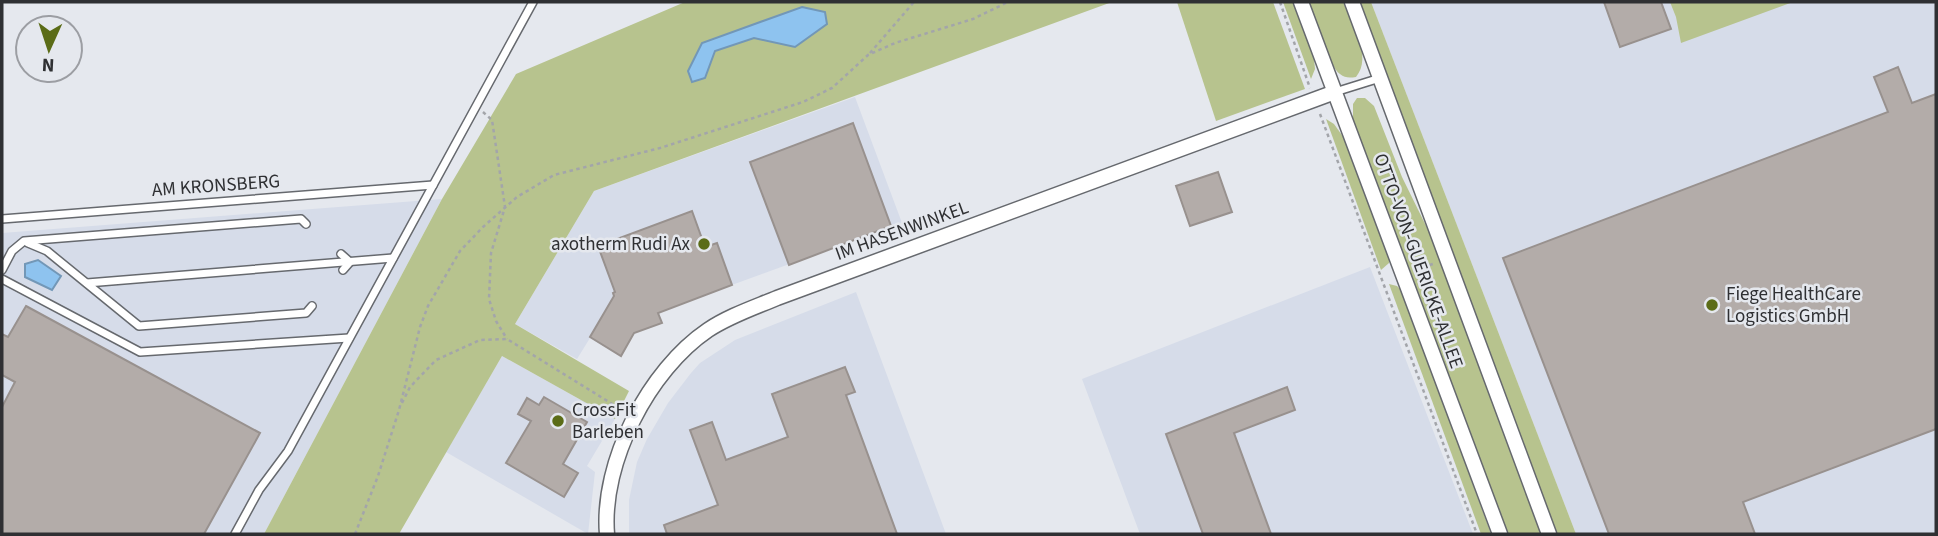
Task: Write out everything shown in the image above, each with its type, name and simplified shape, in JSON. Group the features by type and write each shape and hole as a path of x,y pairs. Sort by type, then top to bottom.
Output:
{"street":[{"name":"OTTO-VON-GUERICKE-ALLEE","path":"1301,2 1500,534"},
{"name":"OTTO-VON-GUERICKE-ALLEE","path":"1352,2 1549,534"},
{"name":"IM HASENWINKEL","path":"607,534 610,477 635,418 651,390 682,351 710,329 736,315 1335,92"}],"lane":[{"path":"235,534 259,490 288,451 533,2"},
{"path":"1335,92 1380,78"},
{"name":"AM KRONSBERG","path":"2,219 433,185"},
{"path":"2,270 12,251 24,241 301,219 306,224"},
{"path":"24,241 47,251 139,326 306,313 313,306"},
{"path":"341,254 350,262"},
{"path":"86,283 393,258"},
{"path":"343,270 350,262"},
{"path":"2,279 140,352 349,338"}],"path":[{"path":"355,534 378,476 399,410 420,327 433,297 460,251 505,208 517,197 554,175 660,148 803,102 832,88 868,55 914,2"},
{"path":"868,55 895,43 973,19 1008,2"},
{"path":"1280,2 1477,534"},
{"path":"477,106 492,120 505,208 491,253 489,299 496,321 507,340 635,418"},
{"path":"1403,274 1446,259"},
{"path":"399,410 410,387 436,360 480,340 507,340"}],"shaded area":[{"name":"Fiege HealthCare Logistics GmbH","path":"1371,2 1936,2 1936,534 1576,534"},
{"name":"axotherm Rudi Ax","path":"855,97 902,223 658,312 662,323 634,333 621,356 590,338 577,359 515,324 594,191"},
{"path":"442,199 264,534 2,534 2,233"},
{"path":"1370,267 1473,534 1140,534 1082,379"},
{"path":"856,292 946,534 629,534 629,500 637,462 668,403 700,363 735,340"},
{"path":"502,356 615,419 587,466 595,472 588,534 446,452"}],"green space":[{"path":"685,2 1112,2 594,191 515,324 629,391 615,419 502,356 399,534 264,534 442,199 516,74","holes":["802,7 795,47 754,38 715,51 702,43"]},
{"path":"1177,2 1273,2 1305,89 1216,121"},
{"path":"1283,2 1293,2 1314,59 1315,69 1311,79"},
{"path":"1309,2 1343,2 1362,50 1361,69 1356,77 1345,77 1336,69"},
{"path":"1358,2 1371,2 1576,534 1557,534"},
{"path":"1670,2 1793,2 1681,43"},
{"path":"1357,98 1365,98 1374,106 1402,177 1432,238 1542,534 1507,534 1353,122 1353,104"},
{"path":"1326,119 1334,124 1344,138 1389,257 1389,263 1381,270"},
{"path":"1389,284 1402,291 1491,534 1481,534"}],"water":[{"path":"802,7 825,12 827,24 795,47 754,38 715,51 705,78 692,82 688,71 702,43"},
{"path":"38,260 61,276 52,290 25,277 25,264"}],"building":[{"path":"1604,2 1661,2 1671,29 1620,47"},
{"path":"1898,67 1912,103 1936,94 1936,429 1743,502 1755,534 1609,534 1503,258 1888,112 1874,77"},
{"path":"853,123 891,226 789,265 750,162"},
{"path":"1218,172 1232,212 1190,226 1176,186"},
{"path":"692,211 705,247 717,243 732,285 658,313 662,323 634,333 621,356 590,337 615,292 598,246"},
{"path":"26,306 260,433 204,534 2,534 2,407 15,382 2,375 2,334 8,337"},
{"path":"845,367 855,392 846,395 897,534 667,534 664,525 718,505 690,430 712,422 726,460 788,437 772,394"},
{"path":"1287,387 1295,410 1234,433 1271,534 1203,534 1166,434"},
{"path":"544,397 587,422 563,464 578,473 564,497 506,463 531,421 518,414 527,398 539,405"}],"place":[{"name":"axotherm Rudi Ax","path":"704,244"},
{"name":"Fiege HealthCare Logistics GmbH","path":"1712,305"},
{"name":"CrossFit Barleben","path":"558,421"}]}
